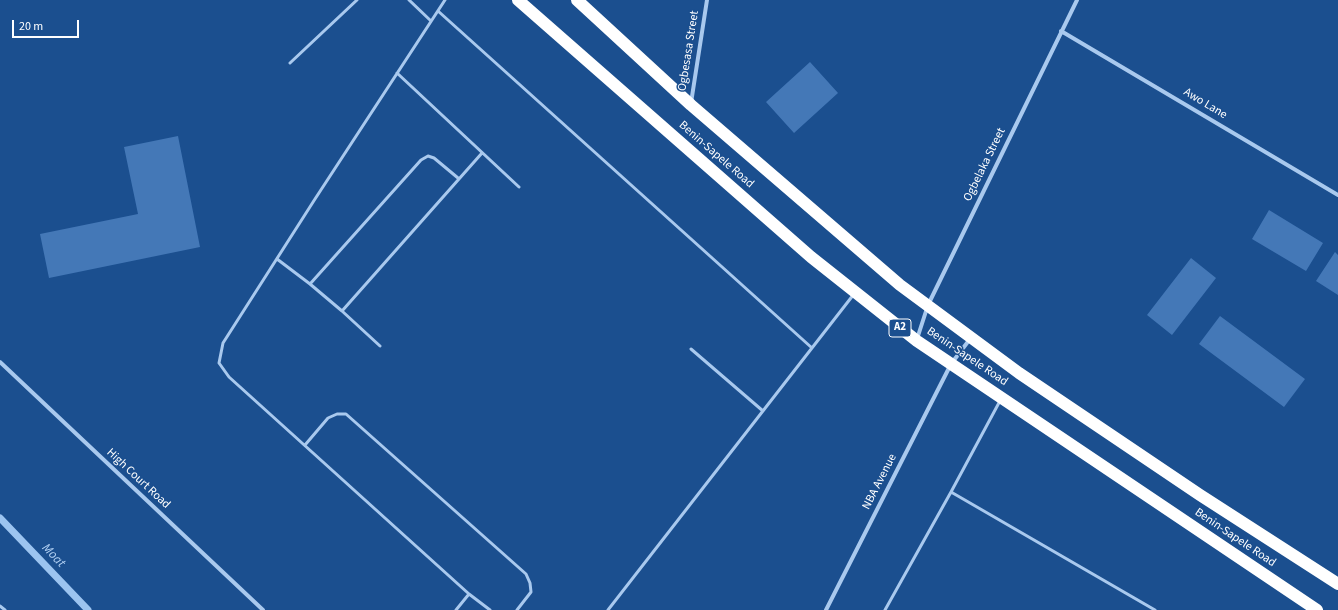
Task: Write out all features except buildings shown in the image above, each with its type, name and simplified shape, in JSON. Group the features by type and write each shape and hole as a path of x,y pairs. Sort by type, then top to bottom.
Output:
{"highway":[{"name":"Benin-Sapele Road","path":"518,0 811,257 917,341 1317,610"},
{"name":"Benin-Sapele Road","path":"577,0 691,105 900,285 1019,373 1200,495 1338,584"}],"street":[{"name":"Ogbesasa Street","path":"691,105 707,0"},
{"name":"Ogbelaka Street","path":"917,341 928,305 1077,0"},
{"name":"Awo Lane","path":"1061,31 1338,195"},
{"name":"NBA Avenue","path":"826,610 951,364 971,337"},
{"name":"High Court Road","path":"0,362 263,610"}],"lane":[{"path":"290,63 357,0"},
{"path":"409,0 431,21"},
{"path":"445,0 224,343 218,363 229,377 469,594 490,610"},
{"path":"438,11 812,348"},
{"path":"397,73 519,187"},
{"path":"342,311 482,152"},
{"path":"310,284 421,160 428,156 434,158 458,178"},
{"path":"277,260 310,284 380,346"},
{"path":"608,610 856,293"},
{"path":"691,349 763,411"},
{"path":"885,610 951,492 1001,398"},
{"path":"305,445 328,418 337,414 346,414 526,574 530,583 531,592 517,610"},
{"path":"951,492 1155,610"},
{"path":"456,610 469,594"},
{"path":"0,606 5,610"}],"waterway":[{"name":"Moat","path":"0,518 88,610"}]}
